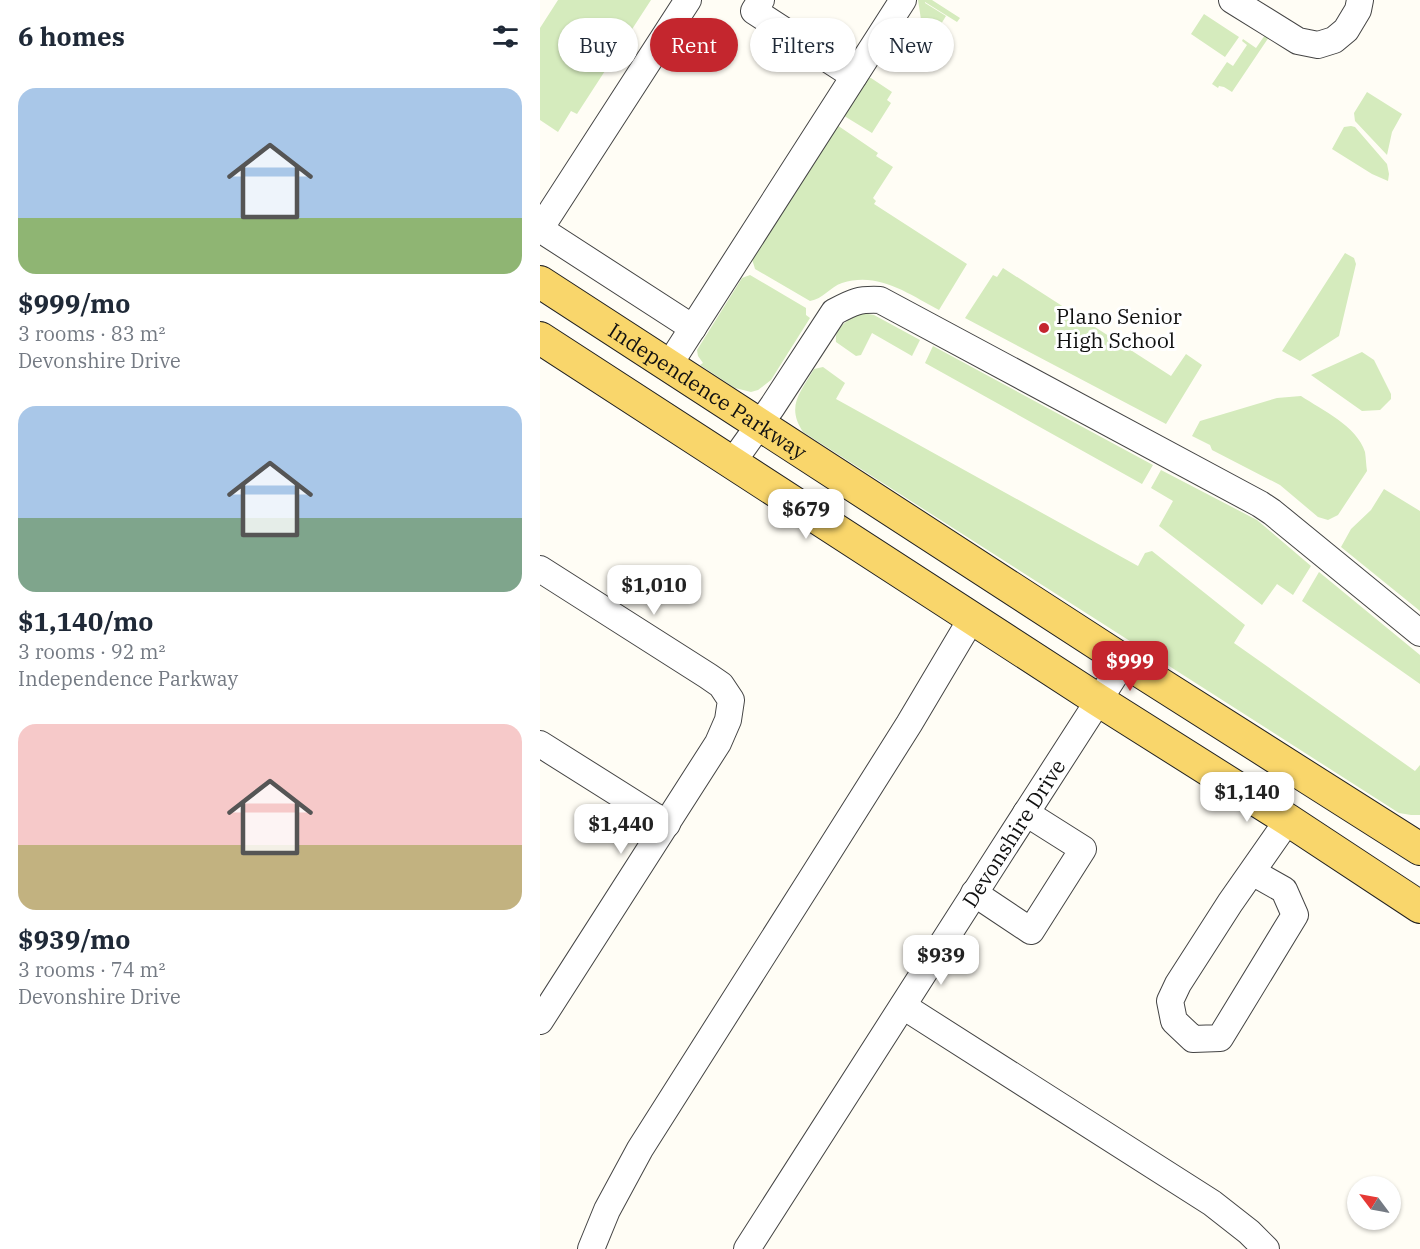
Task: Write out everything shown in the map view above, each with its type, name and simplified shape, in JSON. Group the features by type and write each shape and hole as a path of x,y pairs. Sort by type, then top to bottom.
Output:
{"main road":[{"name":"Independence Parkway","path":"540,282 1420,849"},
{"path":"540,338 1409,900 1420,859"}],"street":[{"path":"688,0 540,229 693,328"},
{"path":"669,365 903,0"},
{"path":"1232,0 1298,41 1318,45 1334,40 1346,30 1358,10 1360,0"},
{"path":"757,5 854,76"},
{"path":"732,463 834,312 863,300 880,300 1260,504 1420,633"},
{"path":"540,569 708,676 721,685 731,700 728,720 718,743 540,1021"},
{"path":"591,1249 607,1210 640,1149 909,724 972,618"},
{"name":"Devonshire Drive","path":"751,1248 974,893 1124,660"},
{"path":"540,744 667,824"},
{"path":"974,893 1030,931 1036,922 1083,849 1026,813"},
{"path":"1252,872 1284,890 1295,915 1220,1038 1193,1039 1174,1021 1170,1001 1184,975 1252,872 1288,820"},
{"path":"903,1006 1212,1203 1249,1232 1266,1249"}],"green space":[{"path":"558,0 651,0 638,20 638,18 558,18 558,72 604,72 577,114 571,111 558,132 540,120 540,28"},
{"path":"918,0 932,0 960,18 957,22 954,18 925,2 946,16 945,18 921,18"},
{"path":"1204,14 1239,37 1225,57 1191,34"},
{"path":"1265,35 1269,37 1232,92 1212,84 1227,62 1233,66 1247,45 1242,41 1243,39 1256,48"},
{"path":"866,78 871,78 892,92 887,100 891,103 872,133 841,114"},
{"path":"1367,92 1402,114 1392,132 1387,155 1355,121 1354,113"},
{"path":"837,125 878,153 876,156 893,167 873,198 876,201 874,204 967,264 939,310 905,291 868,280 842,283 810,301 755,269 752,259"},
{"path":"1344,127 1355,127 1387,164 1388,181 1372,174 1332,149"},
{"path":"1345,253 1354,258 1356,264 1339,336 1300,361 1282,351"},
{"path":"1003,268 1171,376 1186,354 1202,365 1166,424 965,318 993,275 997,277"},
{"path":"750,275 806,308 806,315 810,318 771,380 758,390 751,392 735,388 700,365 703,363 697,350 742,278"},
{"path":"862,313 874,315 920,340 912,356 872,333 861,355 856,356 836,342 840,328"},
{"path":"933,346 1153,465 1142,484 925,363"},
{"path":"1362,352 1374,360 1391,394 1391,399 1380,410 1362,411 1311,375"},
{"path":"823,367 845,383 836,399 1138,566 1145,553 1152,551 1245,625 1234,643 1415,771 1420,765 1420,815 1399,813 803,432 796,415 797,400 814,369"},
{"path":"1301,396 1355,434 1365,452 1367,471 1338,515 1328,520 1318,517 1280,485 1212,450 1210,445 1192,436 1200,421 1277,398"},
{"path":"1161,470 1257,520 1311,566 1293,595 1277,584 1262,605 1159,526 1173,501 1151,488"},
{"path":"1384,489 1420,511 1420,611 1341,547 1351,529 1371,510"},
{"path":"1319,572 1420,655 1420,684 1302,601"}],"place":[{"name":"Plano Senior High School","path":"1044,328"}]}
